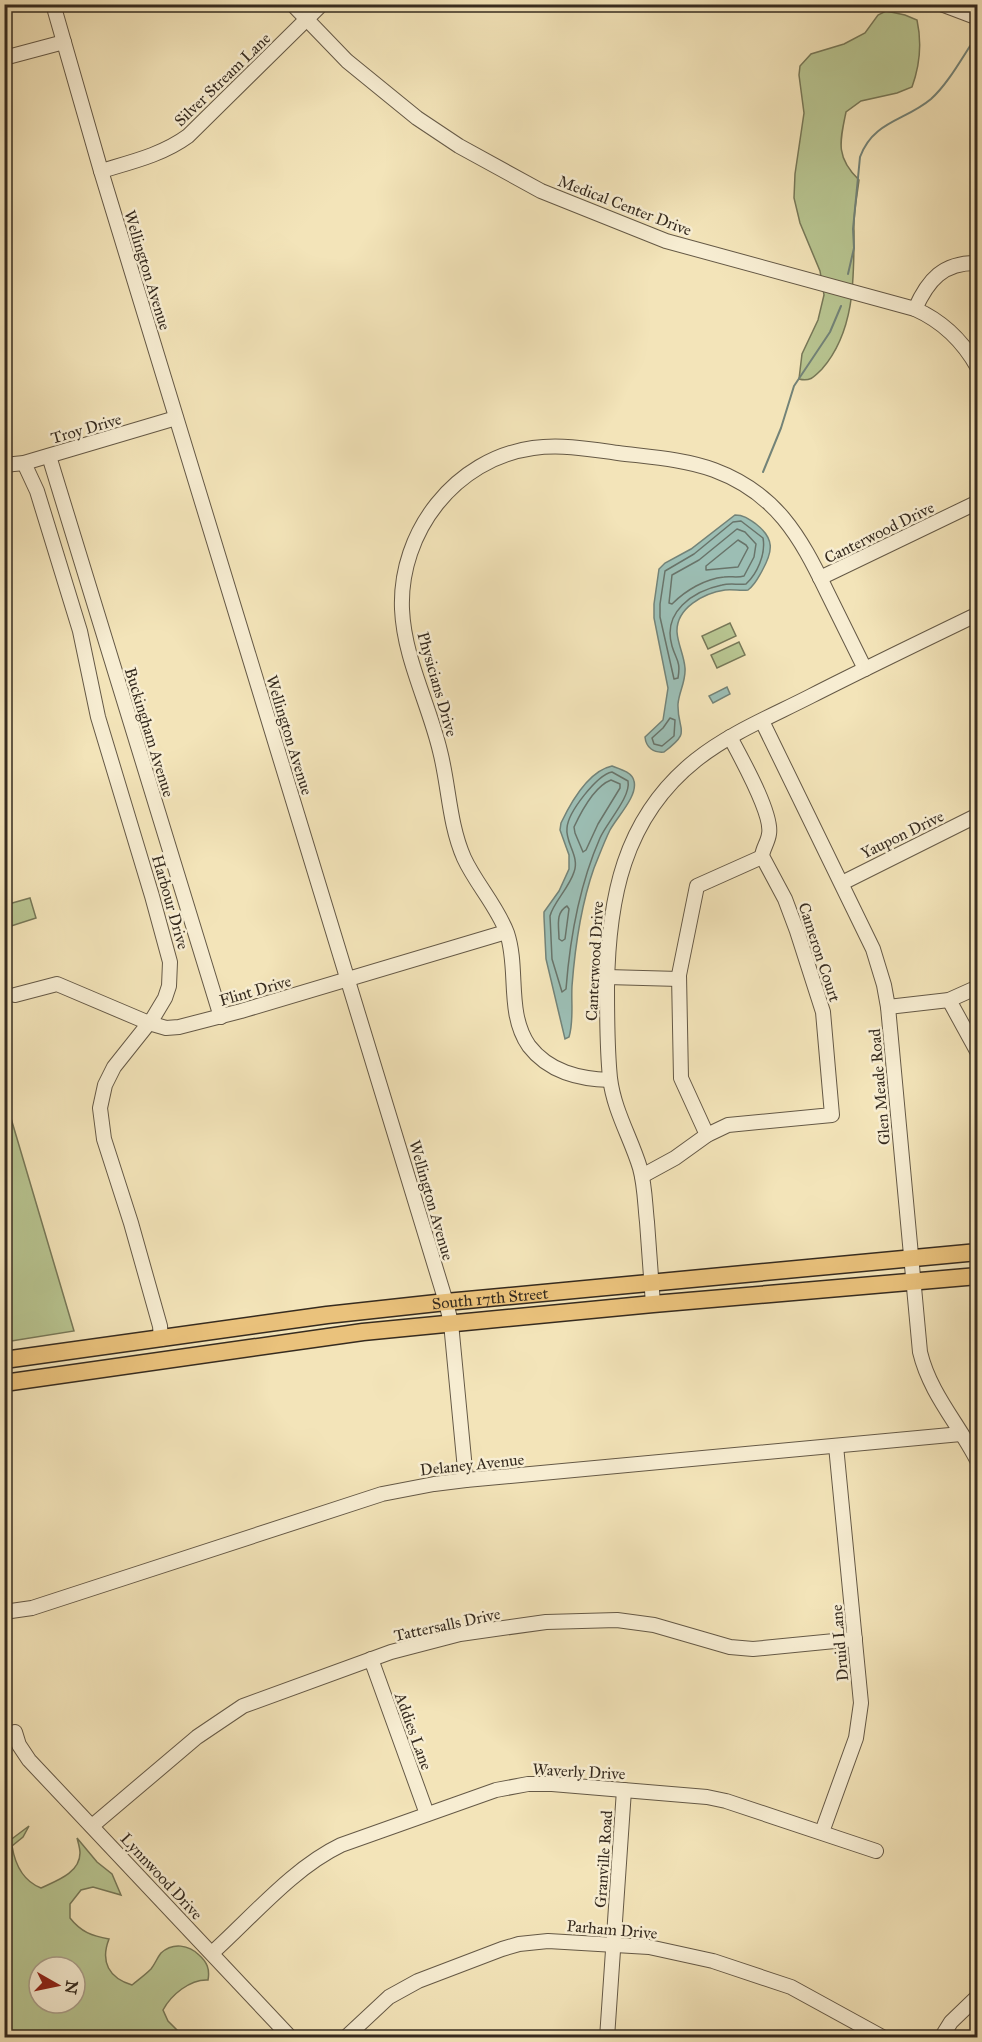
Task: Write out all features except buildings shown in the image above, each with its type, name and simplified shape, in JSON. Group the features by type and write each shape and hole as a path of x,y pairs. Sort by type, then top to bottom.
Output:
{"main road":[{"name":"South 17th Street","path":"4,1360 327,1315 978,1252"},
{"name":"South 17th Street","path":"4,1383 352,1334 451,1323 978,1276"}],"street":[{"name":"Wellington Avenue","path":"53,4 100,171 446,1302 451,1323 466,1480"},
{"name":"Medical Center Drive","path":"292,4 365,77 417,118 459,146 541,191 666,241 915,309 951,332 978,368"},
{"name":"Silver Stream Lane","path":"100,171 156,154 181,141 322,4"},
{"path":"940,4 978,18"},
{"path":"4,58 64,42"},
{"path":"915,309 927,285 938,273 954,266 978,262"},
{"name":"Troy Drive","path":"4,465 24,463 176,418"},
{"name":"Physicians Drive","path":"610,1080 564,1073 544,1062 529,1046 520,1027 516,1014 512,958 506,932 495,909 471,872 459,845 440,750 408,646 404,628 403,589 410,555 424,522 437,503 473,470 504,456 530,448 575,447 683,461 745,484 770,503 800,538 820,579"},
{"name":"Buckingham Avenue","path":"49,456 221,1017"},
{"name":"Harbour Drive","path":"24,463 37,491 80,631 98,717 170,962 170,980 165,998 149,1023 114,1067 102,1096 100,1116 104,1139 160,1326 161,1339"},
{"name":"Canterwood Drive","path":"865,669 820,579 978,502"},
{"name":"Canterwood Drive","path":"653,1304 642,1176 619,1116 610,1080 607,1036 610,929 616,889 634,839 660,797 678,777 695,761 730,737 978,614"},
{"name":"Glen Meade Road","path":"762,720 873,949 884,985 913,1259 920,1352 924,1369 938,1398 978,1462"},
{"path":"707,1135 681,1078 679,979 697,886 762,857 763,847 769,834 769,824 758,793 730,737"},
{"name":"Yaupon Drive","path":"842,883 978,816"},
{"name":"Cameron Court","path":"642,1176 675,1158 707,1135 728,1125 832,1114 823,1012 785,899 762,857"},
{"name":"Flint Drive","path":"15,995 57,984 149,1023 166,1028 179,1027 221,1017 506,932"},
{"path":"607,977 679,979"},
{"path":"888,1007 949,1000 978,987"},
{"path":"949,1000 978,1053"},
{"name":"Delaney Avenue","path":"4,1612 32,1608 382,1494 434,1484 961,1434"},
{"name":"Druid Lane","path":"822,1832 856,1738 861,1703 836,1446"},
{"name":"Tattersalls Drive","path":"92,1826 197,1737 227,1715 256,1700 370,1659 460,1634 546,1622 617,1620 637,1622 712,1643 753,1649 855,1640"},
{"name":"Addies Lane","path":"370,1659 427,1814"},
{"name":"Lynnwood Drive","path":"15,1732 29,1760 291,2037"},
{"name":"Waverly Drive","path":"212,1953 312,1861 341,1845 512,1786 552,1784 707,1797 876,1851"},
{"name":"Granville Road","path":"607,2037 624,1790"},
{"name":"Parham Drive","path":"345,2037 399,1990 443,1970 502,1949 519,1944 548,1941 649,1947 685,1953 776,1981 884,2037"},
{"path":"941,2037 951,2022 978,1996"}],"green space":[{"path":"886,11 917,20 920,46 917,70 912,87 897,93 861,101 846,112 841,148 846,164 859,180 854,218 854,267 850,304 847,321 833,354 814,376 806,380 799,379 802,354 818,320 824,295 820,271 800,223 794,198 795,174 804,113 800,66 811,54 844,44 865,33 878,15"},
{"path":"730,623 736,636 708,649 702,636"},
{"path":"739,642 745,655 717,668 711,655"},
{"path":"30,898 36,918 5,928 5,905"},
{"path":"5,1098 74,1331 4,1342"},
{"path":"29,1826 23,1837 12,1846 21,1871 35,1885 41,1888 72,1871 79,1860 77,1838 97,1862 112,1874 121,1895 93,1887 81,1890 70,1904 70,1918 87,1933 109,1939 106,1947 106,1962 117,1978 132,1985 151,1969 161,1953 176,1946 186,1947 195,1952 206,1963 209,1972 208,1980 194,1982 182,1989 163,2010 168,2021 184,2037 5,2037 5,1844"}],"water":[{"path":"735,515 749,519 766,535 770,551 766,564 753,586 748,590 725,590 708,594 693,603 681,616 677,632 685,668 678,704 681,735 664,752 654,751 647,744 645,737 663,720 668,688 654,618 659,569 665,563 691,549"},
{"path":"727,687 730,694 713,703 709,696"},
{"path":"612,766 631,775 634,781 633,793 608,835 589,882 575,956 571,1031 569,1037 565,1039 546,959 544,912 559,891 569,869 569,855 560,830 561,823 581,788 595,774"}],"waterway":[{"path":"848,274 854,248 853,229 860,157 866,145 881,129 931,99 950,77 978,34"},
{"path":"763,472 781,428 794,386 830,332 841,306"}]}
